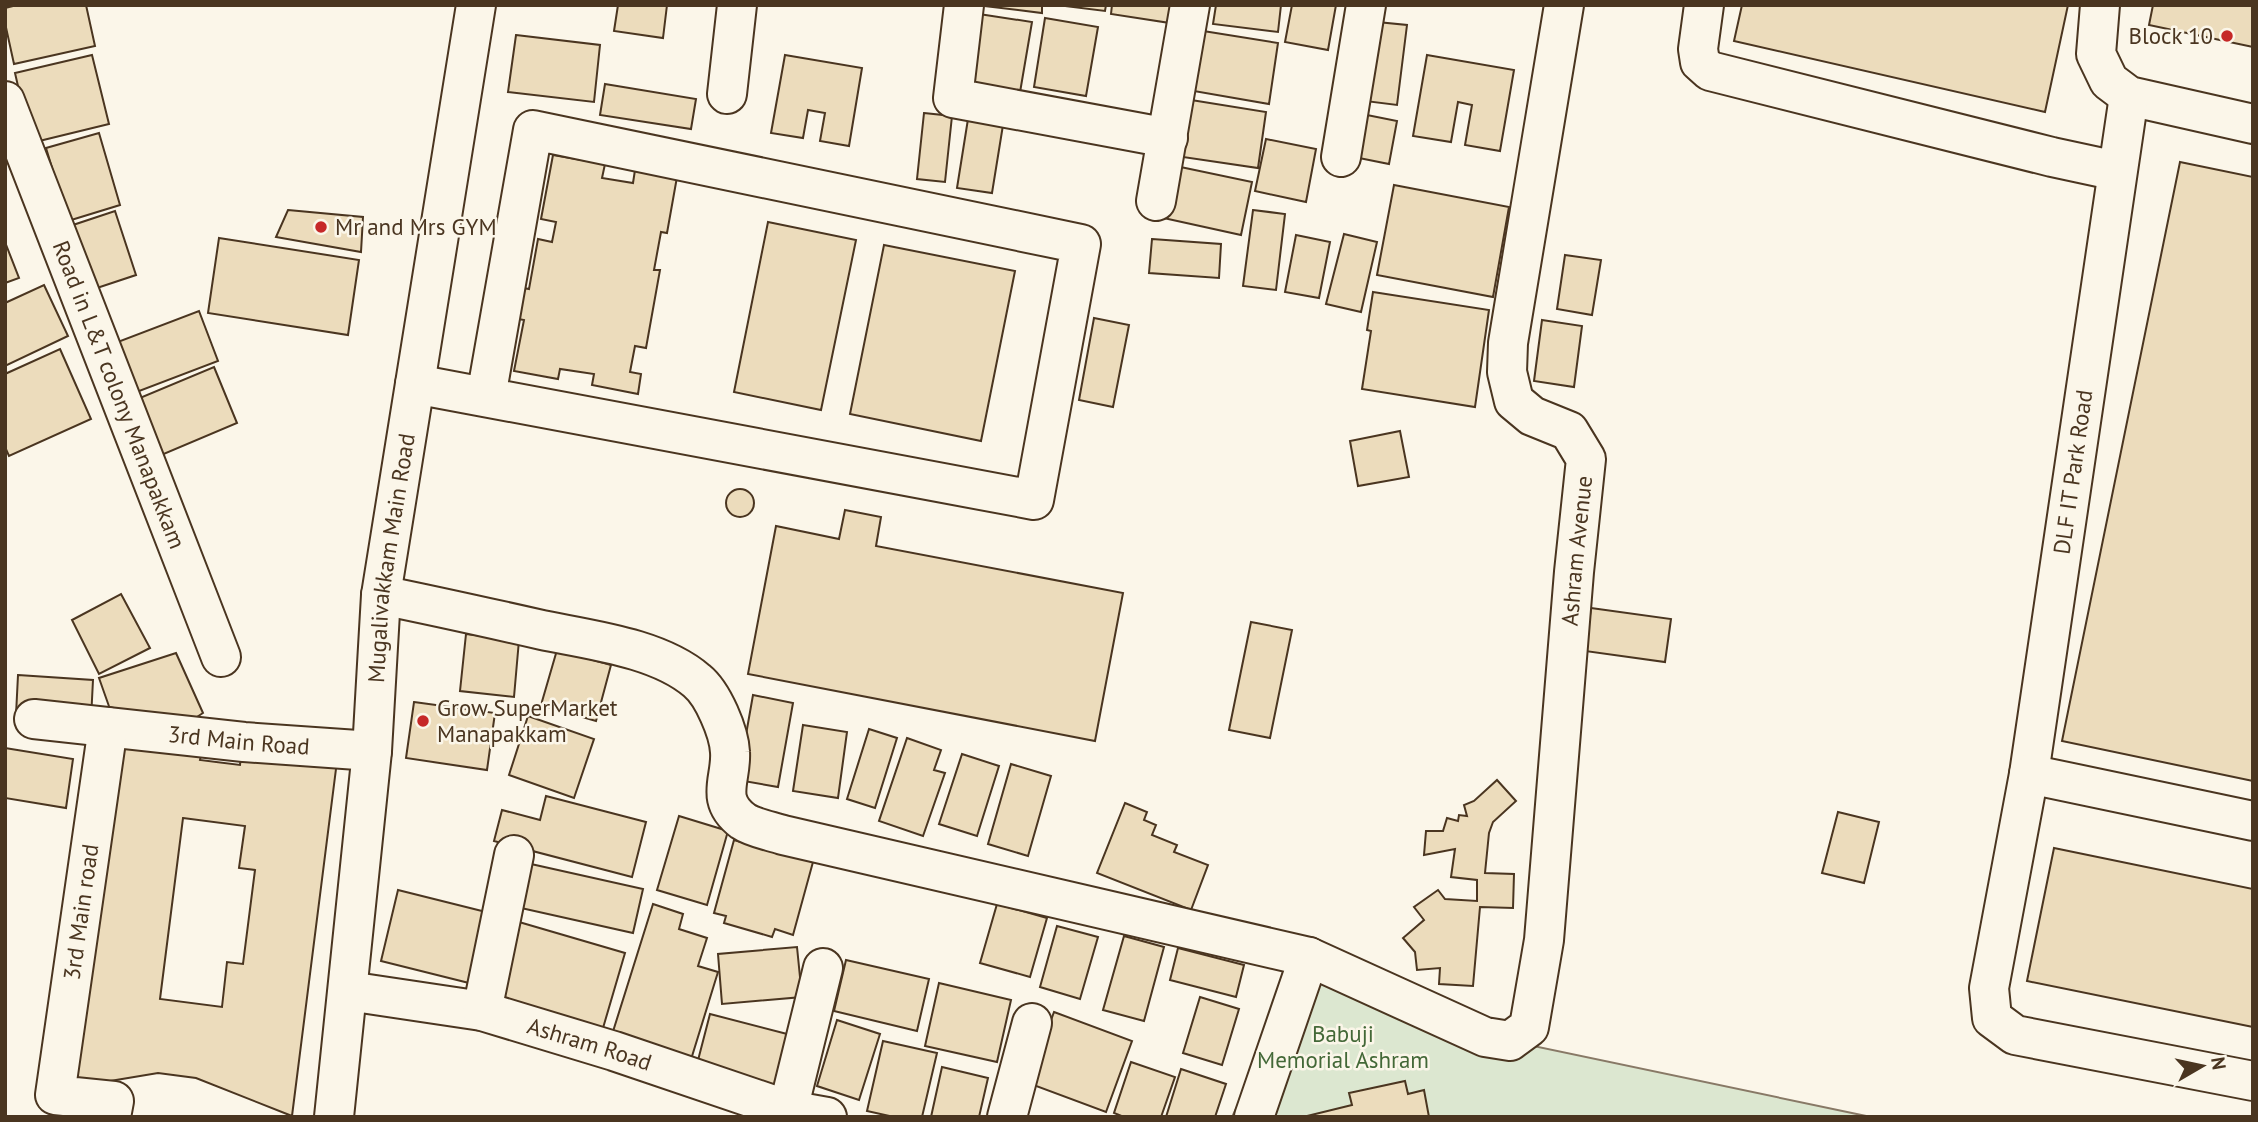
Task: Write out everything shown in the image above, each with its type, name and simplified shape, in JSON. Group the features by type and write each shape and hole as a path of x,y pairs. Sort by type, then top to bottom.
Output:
{"street":[{"name":"Mugalivakkam Main Road","path":"334,1117 372,751 381,595 476,5"},
{"path":"727,94 737,5"},
{"path":"964,5 953,98 1168,138"},
{"path":"1156,201 1190,5"},
{"path":"1341,157 1366,5"},
{"name":"Ashram Avenue","path":"1309,957 1485,1037 1510,1041 1530,1027 1544,940 1586,459 1569,431 1532,416 1514,401 1507,372 1508,343 1564,5"},
{"path":"1704,5 1698,49 1700,62 1710,71 2117,171"},
{"path":"2100,5 2096,54 2109,81 2129,96 2253,124"},
{"name":"DLF IT Park Road","path":"2129,96 2029,774 1989,988 1992,1018 2015,1035 2253,1081"},
{"name":"Road in L&T colony Manapakkam","path":"9,122 221,657"},
{"path":"415,384 1034,500 1080,244 533,130 486,397"},
{"path":"381,595 591,640 659,658 698,682 715,705 724,729 730,753 725,785 727,796 730,807 744,822 783,835 1309,957 1254,1117"},
{"path":"34,719 108,727"},
{"name":"3rd Main Road","path":"108,727 244,742 372,751"},
{"name":"3rd Main road","path":"108,727 55,1095 114,1101 111,1117"},
{"path":"2029,774 2253,821"},
{"path":"482,1011 514,855"},
{"path":"788,1110 823,968"},
{"name":"Ashram Road","path":"348,991 482,1011 614,1051 788,1110 827,1117"},
{"path":"1007,1117 1032,1023"}],"green space":[{"name":"Babuji Memorial Ashram","path":"1309,957 1510,1041 1871,1117 1232,1117"}],"building":[{"path":"17,5 86,5 95,46 14,64 5,23 5,8"},
{"path":"618,5 667,5 663,38 614,31"},
{"path":"976,5 1042,5 1042,13"},
{"path":"1057,5 1106,5 1105,11"},
{"path":"1112,5 1173,5 1170,23 1111,14"},
{"path":"1216,5 1281,5 1278,32 1213,24"},
{"path":"1292,5 1336,5 1328,50 1285,42"},
{"path":"1742,5 2068,5 2045,112 1734,41"},
{"name":"Block 10","path":"2153,5 2253,5 2253,47 2149,25"},
{"path":"979,14 1032,22 1018,104 966,96"},
{"path":"1045,18 1098,27 1086,96 1034,87"},
{"path":"1367,21 1407,25 1397,105 1357,100"},
{"path":"1197,30 1278,43 1269,104 1188,90"},
{"path":"516,35 600,45 594,102 508,92"},
{"path":"92,55 109,124 31,143 15,73"},
{"path":"785,55 862,68 849,146 820,141 825,113 808,110 803,138 771,133"},
{"path":"1427,55 1514,70 1500,151 1465,145 1472,105 1458,102 1451,142 1413,136"},
{"path":"605,84 696,99 691,129 600,115"},
{"path":"1185,99 1266,112 1258,168 1176,156"},
{"path":"924,113 952,116 945,182 917,179"},
{"path":"1357,113 1397,121 1389,164 1349,156"},
{"path":"968,119 1003,125 992,193 957,188"},
{"path":"99,133 120,205 68,221 46,148"},
{"path":"1266,139 1316,149 1306,202 1255,191"},
{"path":"553,155 605,164 602,178 633,183 635,170 677,177 667,233 661,232 654,270 660,270 646,348 635,346 630,372 641,374 638,394 592,385 594,374 560,369 558,379 514,371 524,320 508,317 513,286 529,289 538,239 552,242 556,222 541,219"},
{"path":"2180,162 2253,177 2253,781 2062,741"},
{"path":"1171,165 1252,182 1241,235 1159,217"},
{"path":"1394,185 1509,207 1493,297 1377,275"},
{"name":"Mr and Mrs GYM","path":"288,210 363,217 361,252 276,237"},
{"path":"1253,210 1285,214 1276,290 1243,286"},
{"path":"115,211 136,275 91,290 70,226"},
{"path":"768,222 856,240 821,410 734,392"},
{"path":"1344,234 1377,242 1361,312 1326,304"},
{"path":"1296,235 1330,242 1319,298 1285,292"},
{"path":"219,238 359,260 348,335 208,313"},
{"path":"1152,239 1221,244 1219,278 1149,273"},
{"path":"5,242 19,278 5,283"},
{"path":"884,245 1015,271 981,441 850,414"},
{"path":"1565,255 1601,260 1592,315 1557,309"},
{"path":"44,285 68,336 5,366 5,303"},
{"path":"1373,292 1489,310 1475,407 1362,389 1371,331 1367,330"},
{"path":"199,311 218,361 134,393 115,343"},
{"path":"1094,318 1129,325 1113,407 1079,400"},
{"path":"1542,320 1582,326 1574,387 1534,381"},
{"path":"60,349 91,419 9,456 5,447 5,374"},
{"path":"214,367 237,423 159,456 135,400"},
{"path":"1400,431 1409,477 1358,486 1350,441"},
{"path":"740,489 750,493 754,503 750,513 740,517 730,513 726,503 730,493"},
{"path":"845,510 881,517 876,546 1123,593 1095,741 748,674 776,526 839,539"},
{"path":"121,594 150,648 99,674 72,620"},
{"path":"1591,608 1671,619 1665,662 1585,651"},
{"path":"1251,622 1292,630 1270,738 1229,730"},
{"path":"466,634 519,640 514,697 460,691"},
{"path":"557,650 611,665 596,721 541,705"},
{"path":"176,653 203,713 183,726 111,712 99,678"},
{"path":"18,675 93,680 91,719 16,715"},
{"path":"753,695 793,703 778,787 738,780"},
{"path":"414,702 495,713 487,770 406,758"},
{"path":"528,716 594,739 574,798 509,775"},
{"path":"803,725 847,732 838,798 793,791"},
{"path":"869,729 897,738 875,808 847,799"},
{"path":"120,732 202,751 200,760 240,765 241,756 337,761 292,1116 196,1078 158,1073 74,1087","holes":["183,818 245,826 239,868 255,870 243,964 227,962 222,1007 160,999"]},
{"path":"907,738 941,750 934,770 945,773 923,836 879,821"},
{"path":"5,748 73,759 66,808 5,798"},
{"path":"962,754 999,766 977,836 939,824"},
{"path":"1011,764 1051,776 1028,856 988,844"},
{"path":"1497,780 1516,801 1493,822 1489,833 1485,873 1514,874 1513,908 1480,907 1473,986 1439,984 1440,968 1417,970 1415,952 1403,938 1424,920 1414,907 1438,890 1445,899 1477,901 1477,880 1451,877 1455,849 1424,855 1426,831 1443,831 1447,818 1458,821 1459,815 1467,816 1464,805 1474,801"},
{"path":"546,796 646,822 632,877 494,841 502,810 540,820"},
{"path":"1125,803 1147,812 1144,820 1156,825 1152,835 1177,845 1174,852 1208,865 1191,910 1097,873"},
{"path":"1838,812 1879,822 1864,883 1822,873"},
{"path":"679,816 728,831 707,905 657,890"},
{"path":"734,840 813,862 793,935 775,929 772,937 724,923 726,916 714,913"},
{"path":"2054,848 2253,889 2253,1027 2027,981"},
{"path":"531,864 643,889 633,933 521,908"},
{"path":"398,890 490,913 473,984 381,961"},
{"path":"653,904 683,914 679,929 707,938 698,966 718,972 689,1066 610,1041"},
{"path":"997,904 1047,918 1030,977 980,963"},
{"path":"519,922 625,953 603,1028 498,997"},
{"path":"1057,926 1098,937 1080,999 1040,987"},
{"path":"1124,936 1164,947 1144,1021 1103,1010"},
{"path":"797,947 802,997 722,1004 718,954"},
{"path":"1178,948 1244,965 1236,997 1170,980"},
{"path":"846,960 929,979 917,1031 834,1011"},
{"path":"939,983 1011,1000 997,1062 925,1046"},
{"path":"1200,997 1239,1009 1222,1065 1183,1053"},
{"path":"1054,1012 1132,1041 1106,1112 1028,1083"},
{"path":"710,1014 791,1035 777,1089 696,1068"},
{"path":"837,1020 880,1034 859,1100 817,1086"},
{"path":"883,1041 937,1053 922,1117 894,1117 867,1111"},
{"path":"1131,1062 1175,1077 1161,1117 1124,1117 1114,1113"},
{"path":"942,1067 988,1078 979,1117 931,1117"},
{"path":"1181,1069 1226,1084 1215,1117 1166,1117"},
{"path":"1405,1081 1408,1094 1424,1090 1429,1117 1303,1117 1352,1105 1349,1093"}],"place":[{"name":"Block 10","path":"2227,36"},
{"name":"Mr and Mrs GYM","path":"321,227"},
{"name":"Grow SuperMarket Manapakkam","path":"423,721"}]}
